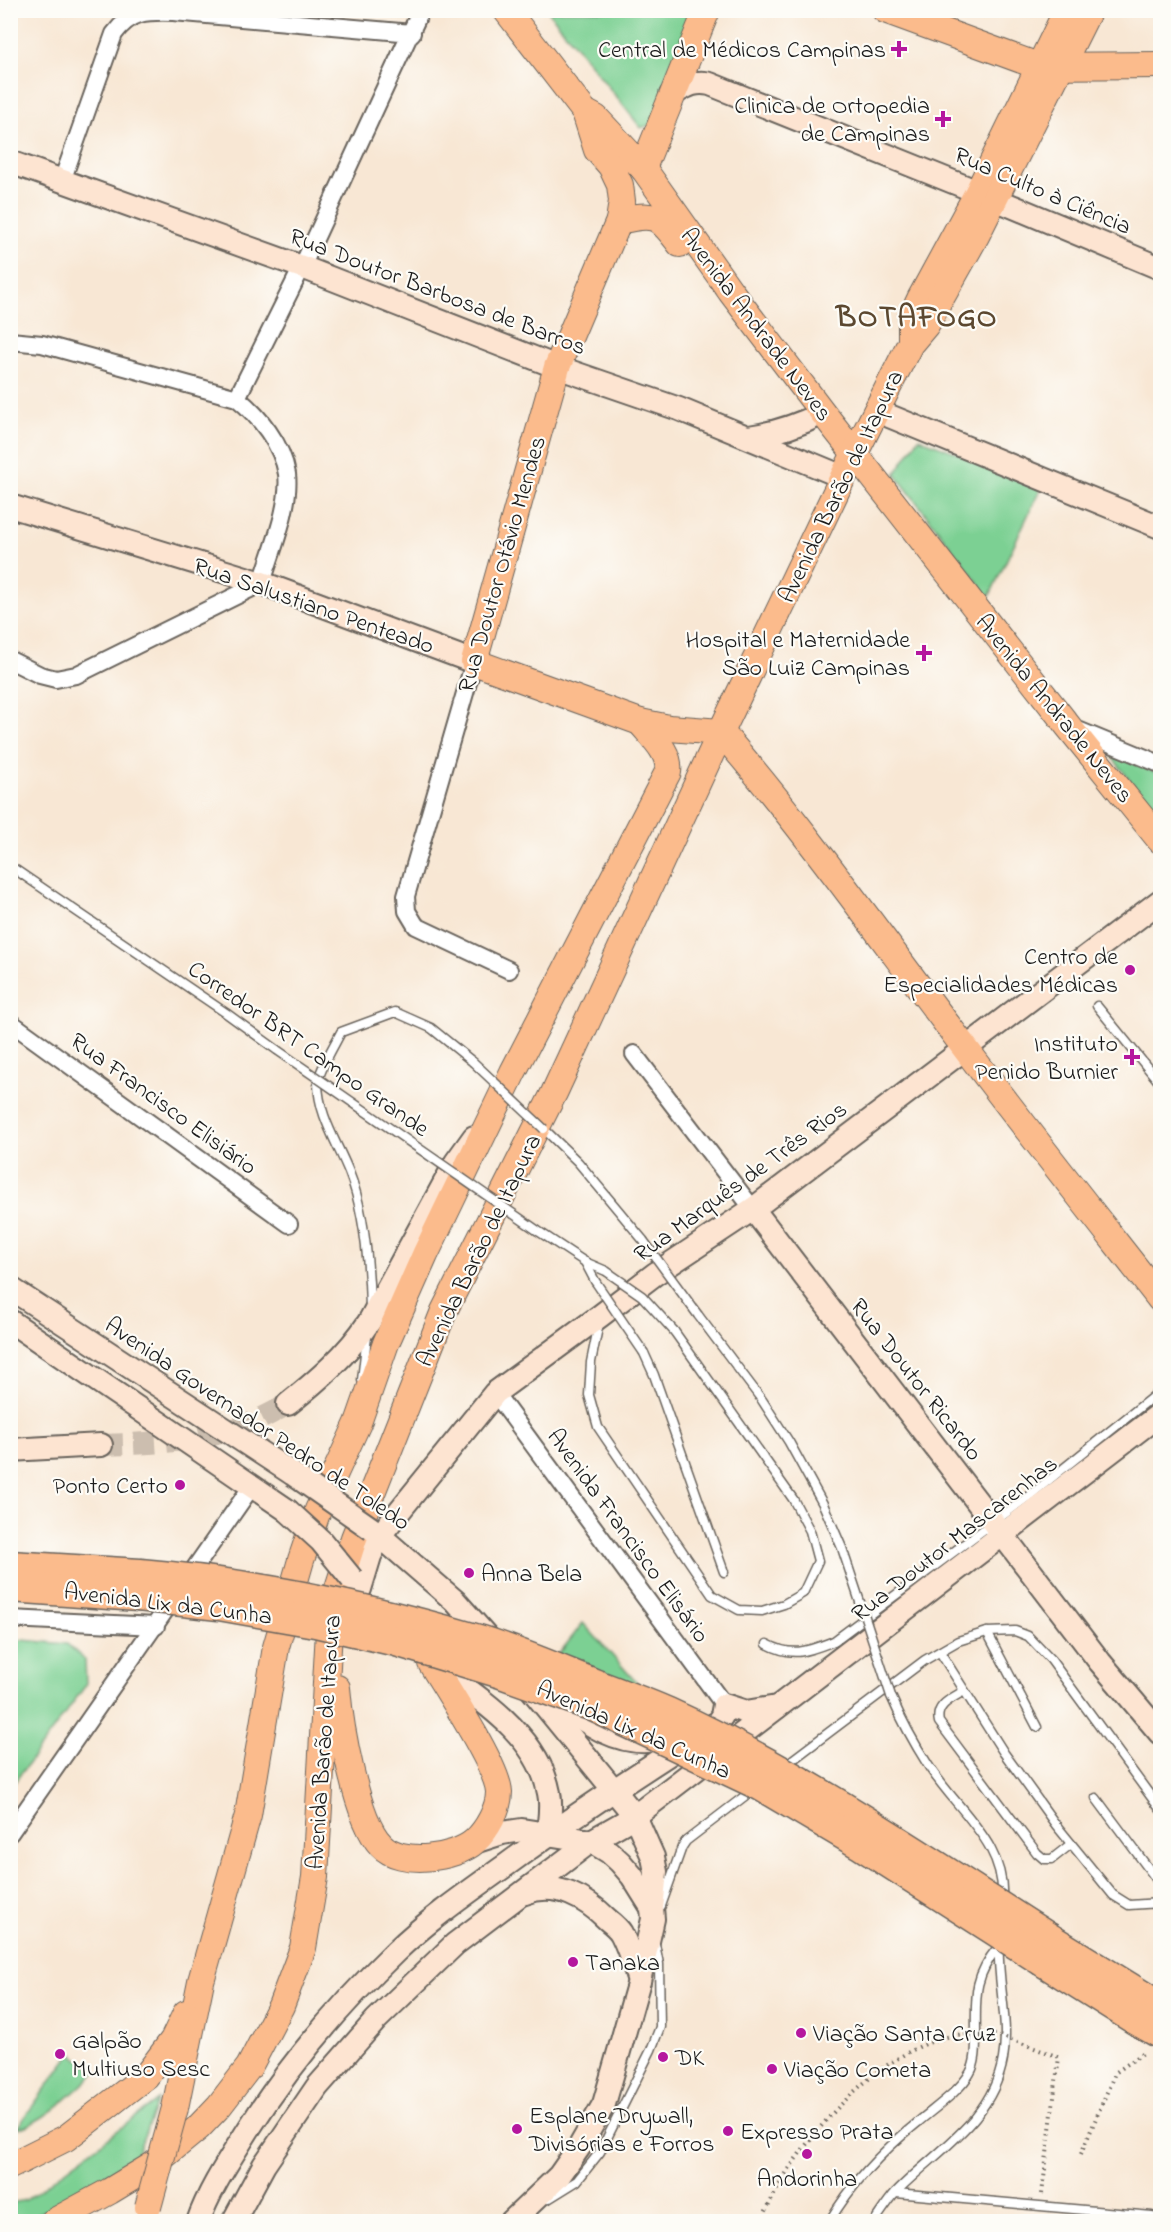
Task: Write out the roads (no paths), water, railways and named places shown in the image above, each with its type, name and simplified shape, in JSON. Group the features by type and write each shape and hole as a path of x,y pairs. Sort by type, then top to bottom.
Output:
{"highway":[{"name":"Avenida Lix da Cunha","path":"10,1566 139,1585 219,1605 315,1622 396,1641 501,1673 593,1706 762,1786 1047,1950 1151,2021"},
{"name":"Avenida Lix da Cunha","path":"10,1587 139,1585"}],"main road":[{"name":"Avenida Andrade Neves","path":"506,10 527,22 585,112 596,118 643,168 731,292 823,413 1068,726 1161,840"},
{"path":"643,168 707,10"},
{"path":"885,10 1049,67 1161,65"},
{"name":"Avenida Barão de Itapura","path":"53,2222 110,2192 153,2165 198,2128 219,2106 249,2067 281,2006 303,1948 315,1877 330,1613 354,1538 444,1311 554,1093 721,732 843,477 910,344 911,318 915,309 987,195 1049,67 1067,10"},
{"name":"Avenida Barão de Itapura","path":"1049,67 1089,10"},
{"name":"Rua Culto à Ciência","path":"671,95 688,85 699,82 710,84 987,195 1161,268"},
{"name":"Rua Doutor Otávio Mendes","path":"474,662 557,367 619,221 622,201 620,184 611,166 597,150 585,112"},
{"name":"Rua Doutor Barbosa de Barros","path":"10,162 302,267 557,367 679,409 843,477"},
{"path":"619,221 647,215 664,222 708,282 731,292"},
{"path":"877,411 1161,527"},
{"path":"749,437 774,434 823,413"},
{"name":"Rua Salustiano Penteado","path":"10,506 262,583 640,722 669,728 721,732"},
{"name":"Avenida Barão de Itapura","path":"201,1981 248,1815 276,1647 318,1510 358,1423 397,1318 513,1072 668,772 669,763 666,753 640,722"},
{"path":"721,732 857,902 965,1048 1161,1299"},
{"name":"Rua Marquês de Três Rios","path":"356,1584 370,1556 376,1532 495,1393 655,1274 753,1209 1161,902"},
{"path":"288,1404 357,1341 466,1144 487,1127"},
{"name":"Rua Doutor Ricardo","path":"753,1209 1100,1662 1159,1726"},
{"name":"Avenida Governador Pedro de Toledo","path":"10,1288 293,1474 376,1532 455,1601 517,1671 635,1816 653,1857 656,1872 652,1918 639,1981 604,2104 580,2146 559,2175 514,2222"},
{"path":"10,1321 287,1510 321,1541 356,1584 431,1663 483,1701 524,1741 537,1758 550,1795 548,1834"},
{"name":"Rua Doutor Mascarenhas","path":"233,2222 264,2165 316,2087 369,2028 455,1944 591,1841 635,1816 780,1706 998,1528 1161,1414"},
{"path":"10,1450 101,1444"},
{"path":"330,1613 337,1696 354,1782 370,1830 381,1846 404,1857 423,1858 444,1855 474,1842 514,1831 591,1841 609,1852 632,1876 652,1918"},
{"path":"431,1663 495,1776 499,1792 496,1805 486,1826 474,1842"},
{"path":"517,1671 588,1724 613,1736 645,1742 702,1733"},
{"path":"198,2222 202,2210 237,2148 272,2092 322,2028 403,1945 443,1910 548,1834 702,1733 719,1720 724,1705 746,1712 780,1706"},
{"path":"522,1895 535,1889 556,1889 581,1897 620,1931 639,1981"},
{"path":"145,2214 175,2108 201,1981"},
{"path":"10,2166 66,2138 146,2076 173,2040 201,1981"}],"street":[{"path":"237,398 302,267 421,11"},
{"path":"62,181 114,34 123,22 131,17 144,12 173,12 412,33"},
{"path":"10,341 42,344 237,398 257,415 277,447 287,474 282,521 262,583 76,675 56,679 40,675 10,660"},
{"name":"Rua Doutor Otávio Mendes","path":"474,662 406,896 407,911 416,926 509,970"},
{"path":"1068,726 1161,764"},
{"name":"Rua Francisco Elisiário","path":"10,1022 289,1224"},
{"name":"Rua Doutor Ricardo","path":"634,1054 753,1209"},
{"name":"Avenida Francisco Elisário","path":"495,1393 724,1705"},
{"path":"10,1833 252,1486"},
{"path":"10,1619 156,1626"}],"lane":[{"name":"Corredor BRT Campo Grande","path":"10,866 226,1013 538,1231 585,1262 606,1271 642,1296 674,1331 793,1499 810,1531 818,1561 803,1593 784,1604 762,1611 739,1610 712,1595 598,1427 589,1395 591,1362 600,1316"},
{"path":"1097,1006 1161,1083"},
{"path":"358,1423 369,1322 369,1276 361,1215 350,1173 322,1112 318,1079 341,1032 395,1012 431,1028 473,1062 578,1162 643,1240 762,1400 789,1442 823,1504 842,1548 891,1696 928,1766 989,1843 1002,1877 1001,1913"},
{"name":"Corredor BRT Campo Grande","path":"585,1262 595,1281 644,1353 654,1375 724,1572"},
{"path":"767,1644 781,1652 805,1652 834,1641 998,1528 1034,1492 1161,1391"},
{"path":"514,2222 577,2181 600,2152 651,2050 660,2027 659,1964 652,1918 665,1896 682,1847 696,1832 939,1652 958,1641 987,1632 1015,1631 1028,1636 1035,1642 1161,1809"},
{"path":"987,1632 1037,1727"},
{"path":"939,1652 1004,1753 1071,1844 1119,1900 1130,1905 1161,1903"},
{"path":"964,1691 942,1705 938,1715 939,1722 1037,1853 1044,1859 1052,1859 1071,1844"},
{"path":"1096,1798 1161,1884"},
{"path":"874,2222 896,2193 956,2139 978,2114 997,2083 1004,2057 998,1947 1000,1924"},
{"path":"829,2222 852,2186 868,2167 960,2086 971,2072 976,2054 978,1982 986,1962 998,1947"},
{"path":"896,2193 1152,2216 1159,2222"}],"tunnel":[{"path":"101,1445 177,1441 214,1435 251,1423 288,1404"}],"place":[{"name":"Central de Médicos Campinas","path":"899,49"},
{"name":"Clinica de Ortopedia de Campinas","path":"943,119"},
{"name":"Hospital e Maternidade São Luiz Campinas","path":"924,653"},
{"name":"Centro de Especialidades Médicas","path":"1130,970"},
{"name":"Instituto Penido Burnier","path":"1132,1057"},
{"name":"Ponto Certo","path":"180,1485"},
{"name":"Anna Bela","path":"469,1573"},
{"name":"Tanaka","path":"573,1962"},
{"name":"Viação Santa Cruz","path":"801,2033"},
{"name":"Galpão Multiuso Sesc","path":"60,2054"},
{"name":"DK","path":"663,2057"},
{"name":"Viação Cometa","path":"772,2069"},
{"name":"Esplane Drywall, Divisórias e Forros","path":"517,2129"},
{"name":"Expresso Prata","path":"728,2131"},
{"name":"Andorinha","path":"807,2154"}],"district":[{"name":"BOTAFOGO","path":"917,316"}]}
